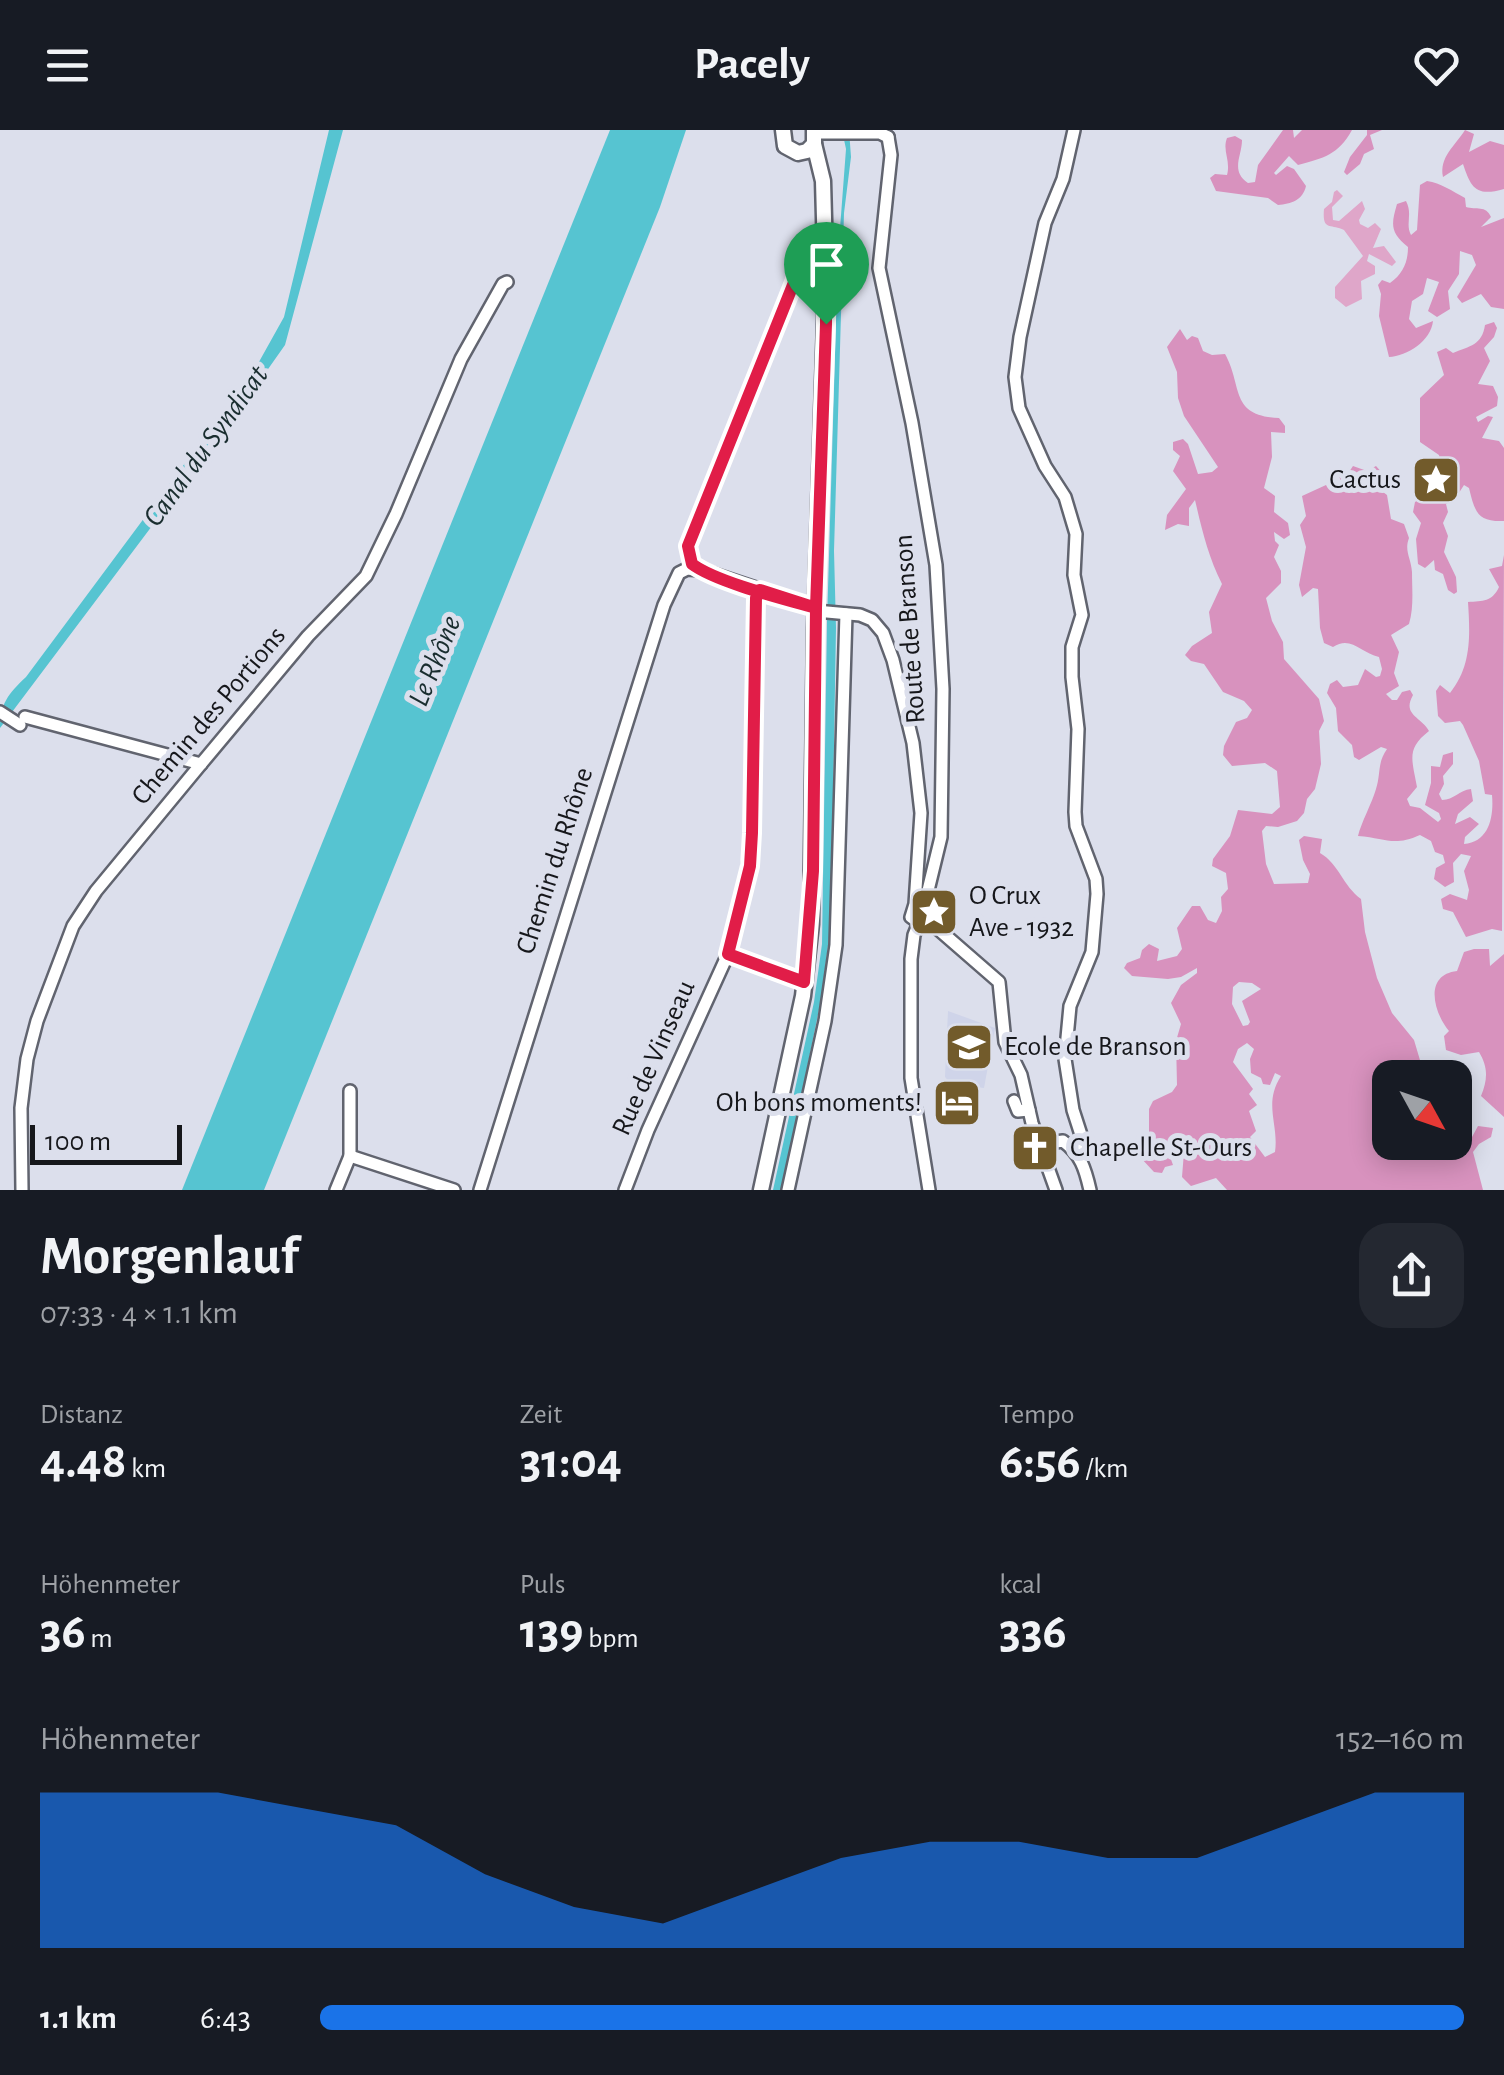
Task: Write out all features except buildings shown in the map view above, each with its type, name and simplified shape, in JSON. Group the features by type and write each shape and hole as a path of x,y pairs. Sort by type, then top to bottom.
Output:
{"main road":[{"path":"778,133 788,149 822,171"},
{"path":"798,153 807,151 818,135"},
{"path":"762,1190 804,982 813,871 826,260 818,135"}],"street":[{"path":"1074,130 1034,270 1015,377 1019,408 1045,466 1065,497 1076,534 1074,575 1082,615 1072,660 1078,729 1075,812 1097,894 1092,952 1070,1006 1064,1059 1090,1190"},
{"name":"Route de Branson","path":"818,135 890,134 879,268 912,423 936,565 943,689 943,824 940,852 911,958 911,1078 924,1178 929,1190"},
{"path":"826,260 811,258 801,265 690,540 690,560 702,570 818,610 860,615 878,625 893,660 908,718 922,813 911,917 920,918 999,982 1006,1042 1022,1075 1029,1110 1056,1190"},
{"name":"Chemin des Portions","path":"22,1190 21,1108 26,1059 73,926 96,891 308,636 366,576 460,358 497,293 508,282"},
{"name":"Chemin du Rhône","path":"480,1190 664,605 679,573 702,570"},
{"name":"Rue de Vinseau","path":"625,1190 728,954 750,866 755,607 760,590"},
{"path":"788,1190 825,1021 836,945 843,613"},
{"path":"0,712 20,722 201,764"},
{"path":"728,954 804,982"},
{"path":"336,1190 350,1156 350,1091"},
{"path":"1014,1101 1018,1111 1029,1110"},
{"path":"1028,1160 1025,1140 1062,1141 1081,1159"},
{"path":"350,1156 454,1190"}],"shaded area":[{"path":"1283,130 1293,130 1294,138 1302,130 1352,130 1330,154 1298,165 1289,156 1274,173 1287,166 1294,169 1306,186 1292,202 1278,205 1268,198 1216,191 1210,178 1215,174 1227,175 1227,138 1235,136 1242,140 1239,173 1248,183 1255,182 1258,165"},
{"path":"1367,130 1382,130 1370,135 1374,149 1364,154 1360,164 1347,175 1344,172 1350,157"},
{"path":"1465,130 1474,134 1469,152 1490,141 1504,145 1504,189 1487,192 1476,188 1463,164 1443,177 1446,158"},
{"path":"1427,181 1465,198 1466,207 1486,211 1491,217 1481,227 1504,218 1504,309 1491,307 1481,294 1462,303 1457,297 1476,265 1472,255 1460,251 1459,274 1448,291 1450,309 1437,317 1428,311 1439,282 1427,278 1423,294 1412,301 1409,319 1416,328 1433,321 1428,335 1403,354 1389,357 1379,316 1378,285 1382,280 1390,283 1395,279 1407,258 1408,247 1394,228 1397,204 1406,201 1411,235 1417,230 1420,185"},
{"path":"1337,190 1343,196 1332,207 1333,220 1339,221 1362,201 1365,209 1360,224 1368,228 1375,223 1381,229 1373,248 1384,246 1396,262 1392,266 1369,254 1367,261 1375,266 1375,274 1361,281 1362,299 1346,307 1335,298 1335,287 1363,256 1344,230 1324,221 1324,209"},
{"path":"1494,322 1494,337 1484,348 1490,361 1478,384 1493,386 1497,406 1476,417 1478,422 1493,417 1482,438 1499,441 1504,448 1504,521 1483,518 1464,485 1455,499 1446,504 1448,512 1443,523 1448,536 1444,552 1456,577 1454,594 1448,590 1443,574 1435,570 1434,560 1425,568 1418,564 1416,539 1421,523 1413,512 1415,502 1438,489 1443,474 1439,455 1420,442 1420,398 1444,375 1437,352 1446,348 1453,353 1470,346 1481,337 1485,325"},
{"path":"1180,329 1187,340 1192,336 1198,338 1203,351 1225,354 1245,405 1252,412 1279,418 1285,426 1285,433 1271,432 1272,457 1264,488 1275,496 1274,512 1288,523 1290,535 1284,539 1274,532 1279,545 1274,557 1281,571 1281,583 1266,598 1283,642 1284,659 1319,699 1324,721 1319,731 1321,764 1304,813 1297,821 1266,826 1262,831 1266,864 1274,884 1308,883 1310,874 1299,840 1304,836 1322,839 1320,853 1361,899 1377,978 1392,1013 1414,1040 1420,1060 1372,1060 1372,1160 1472,1160 1472,1137 1478,1126 1493,1128 1491,1137 1473,1152 1483,1190 1227,1190 1216,1178 1191,1186 1182,1177 1184,1152 1168,1151 1173,1165 1165,1167 1162,1173 1154,1172 1140,1157 1149,1140 1149,1109 1153,1101 1172,1092 1177,1085 1176,1041 1181,1024 1171,1003 1197,968 1168,979 1132,976 1124,968 1140,958 1149,944 1159,949 1157,961 1177,956 1182,949 1177,928 1192,906 1200,906 1208,920 1216,923 1222,911 1221,897 1228,889 1226,873 1212,866 1213,859 1230,836 1238,810 1272,814 1280,807 1277,771 1265,763 1232,766 1223,755 1236,722 1247,718 1252,710 1244,701 1223,692 1204,664 1185,655 1212,633 1209,612 1222,584 1195,500 1189,508 1189,526 1178,524 1165,530 1167,515 1186,489 1173,471 1180,456 1173,450 1173,442 1183,439 1188,444 1198,474 1218,467 1184,416 1178,398 1177,372 1167,347","holes":["1239,982 1261,989 1242,1001 1250,1022 1243,1026 1232,1004 1233,987","1247,1043 1254,1049 1251,1073 1270,1085 1275,1073 1281,1076 1272,1105 1275,1152 1265,1157 1250,1137 1256,1131 1249,1111 1257,1105 1249,1094 1253,1089 1233,1062 1238,1049"]},
{"path":"1353,466 1367,471 1376,466 1384,475 1375,486 1387,495 1391,519 1404,524 1409,538 1412,611 1409,624 1391,635 1399,652 1394,673 1399,686 1386,694 1397,700 1402,692 1410,690 1411,711 1429,731 1414,749 1417,787 1407,799 1410,806 1420,808 1438,822 1441,819 1439,813 1425,805 1431,766 1440,767 1443,755 1453,752 1453,764 1443,776 1439,794 1446,800 1471,789 1473,801 1458,814 1455,824 1470,817 1479,824 1465,837 1464,844 1479,839 1488,827 1492,795 1485,794 1479,761 1463,725 1460,721 1445,723 1438,716 1436,691 1440,685 1450,693 1457,683 1468,649 1468,602 1493,596 1499,587 1489,569 1502,566 1504,555 1502,931 1492,929 1466,937 1453,912 1443,909 1441,899 1450,894 1467,900 1469,890 1464,871 1471,856 1461,854 1453,863 1454,882 1445,887 1434,879 1436,868 1445,863 1431,841 1420,835 1396,841 1358,836 1387,749 1381,747 1359,760 1354,757 1352,745 1338,731 1336,708 1327,693 1330,684 1337,680 1343,687 1358,685 1365,669 1376,677 1382,669 1379,657 1356,646 1345,643 1333,647 1324,643 1318,589 1313,588 1302,597 1299,585 1306,547 1300,525 1306,516 1302,496 1326,485 1332,488 1342,483 1338,474 1349,472"},
{"path":"1489,949 1490,966 1504,954 1504,1117 1481,1096 1486,1073 1479,1052 1461,1055 1446,1050 1444,1036 1449,1031 1436,1005 1439,980 1457,971 1464,952"},
{"name":"Ecole de Branson","path":"948,1011 995,1028 984,1088 952,1085 945,1077"}],"water":[{"name":"Canal du Syndicat","path":"329,130 343,130 285,345 0,728 3,706 10,694 255,369 284,317"},
{"name":"Le Rhône","path":"610,130 686,130 660,207 264,1190 182,1190"},
{"path":"842,130 849,130 851,157 844,213 834,551 831,922 821,1000 782,1190 773,1190 814,1002 822,944 838,255 846,149"}],"place":[{"name":"Cactus","path":"1436,480"},
{"name":"O Crux Ave - 1932","path":"934,912"},
{"name":"Ecole de Branson","path":"969,1047"},
{"name":"Oh bons moments!","path":"957,1103"},
{"name":"Chapelle St-Ours","path":"1035,1148"}],"route":[{"path":"826,324 816,608 760,590 756,598 750,866 728,954 804,982 813,871 816,608 702,570 692,564 688,546 801,265 811,258 826,260 826,324"}]}
